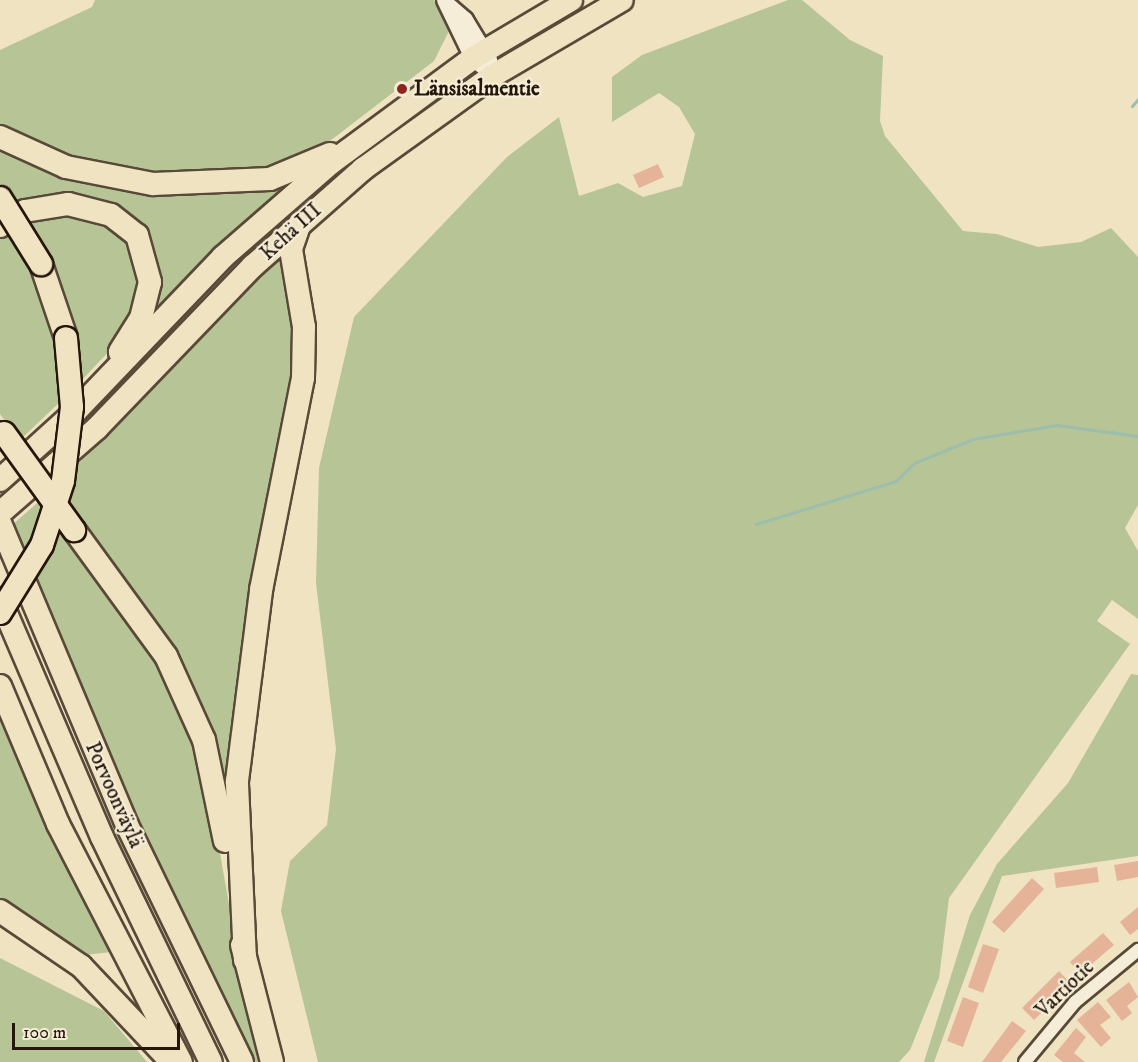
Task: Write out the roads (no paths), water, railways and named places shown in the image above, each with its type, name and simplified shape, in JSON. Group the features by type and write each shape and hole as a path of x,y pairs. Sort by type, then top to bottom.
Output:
{"highway":[{"name":"Kehä III","path":"0,480 75,412 223,257 360,139 479,54 571,0"},
{"name":"Kehä III","path":"0,513 97,428 300,223 363,169 494,75 622,0"},
{"path":"0,137 42,159 90,174 186,185 270,179 360,139"},
{"path":"0,198 41,264 66,338 72,407 63,481 42,545 0,613"},
{"path":"0,226 46,205 91,207 125,224 145,249 150,282 141,318 75,412"},
{"path":"245,960 237,781 259,600 303,378 304,327 291,249 300,223"},
{"path":"2,430 74,530 132,603 192,710 211,766 245,960 272,1062"},
{"name":"Porvoonväylä","path":"0,523 127,825 242,1062"},
{"name":"Porvoonväylä","path":"0,599 102,837 211,1062"},
{"path":"0,686 58,824 181,1062"},
{"path":"0,911 81,966 171,1062"}],"street":[{"path":"448,3 494,75"},
{"name":"Vartiotie","path":"1025,1062 1075,1002 1138,950"}],"waterway":[{"path":"1132,106 1138,99"},
{"path":"756,524 896,481 914,463 973,439 1057,425 1138,436"}],"place":[{"name":"Länsisalmentie","path":"402,89"}]}
